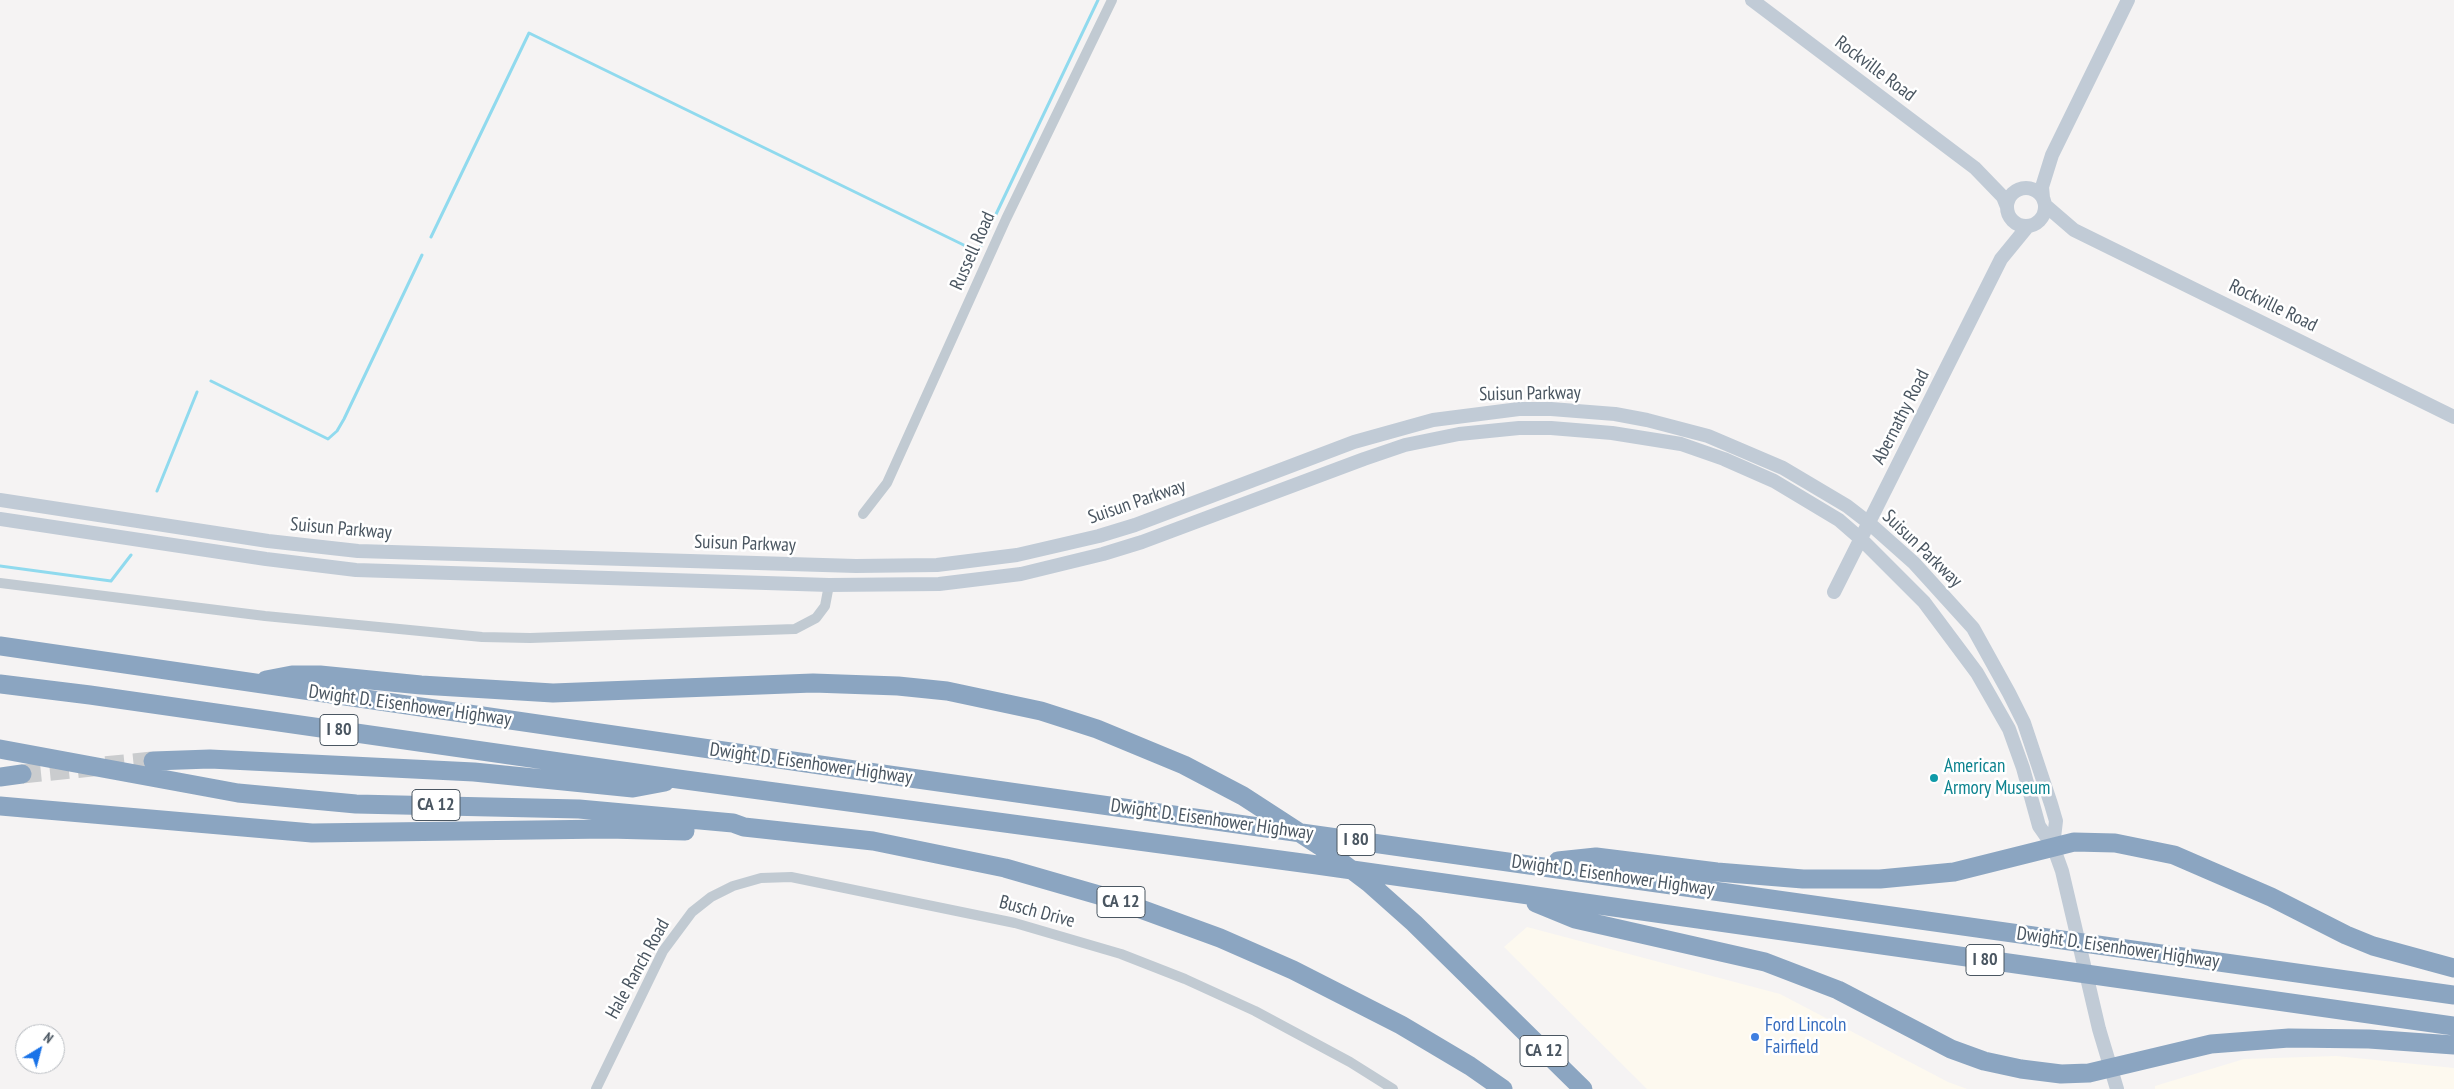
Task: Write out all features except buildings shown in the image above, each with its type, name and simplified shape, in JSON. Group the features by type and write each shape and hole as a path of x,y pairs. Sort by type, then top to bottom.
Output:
{"highway":[{"name":"Dwight D. Eisenhower Highway","path":"0,646 258,682 369,700 2454,995"},
{"name":"CA 12","path":"258,682 292,675 320,675 421,685 553,693 812,683 898,686 948,692 1041,711 1097,729 1154,751 1217,782 1270,812 1320,846 1369,883 1414,923 1583,1089"},
{"name":"Dwight D. Eisenhower Highway","path":"0,684 147,703 678,779 1517,893 2454,1026"},
{"name":"CA 12","path":"0,749 238,793 297,800 356,804 579,809 733,823 744,827 873,841 951,856 1047,880 1116,900 1220,938 1293,970 1401,1025 1470,1066 1503,1089"},
{"path":"153,761 210,759 474,772 633,788 678,779"},
{"path":"0,777 22,774"},
{"path":"0,806 312,833 617,829 734,834 744,827"},
{"path":"1523,864 1596,857 1717,872 1802,879 1880,879 1954,872 2074,842 2115,843 2174,855 2271,897 2346,935 2373,946 2454,968"},
{"path":"1517,893 1545,908 1575,919 1756,960 1802,975 1838,990 1951,1049 1984,1061 2021,1070 2061,1074 2090,1073 2210,1044 2289,1038 2370,1039 2454,1044"},
{"path":"1506,1013 1597,1089"},
{"path":"1470,1066 1499,1089"}],"main road":[{"name":"Rockville Road","path":"1752,0 1975,168 2010,187 2021,188"},
{"path":"2052,155 2032,182 2010,196 2009,213 2020,225 2031,225 2043,216 2044,201 2042,187 2052,155 2128,0"},
{"name":"Rockville Road","path":"1975,168 2003,197 2009,213"},
{"path":"2021,188 2035,190 2044,201"},
{"name":"Rockville Road","path":"2044,201 2074,230"},
{"name":"Abernathy Road","path":"1834,592 1862,540 2001,259 2010,227 2009,213"},
{"name":"Rockville Road","path":"2031,225 2046,223 2074,230 2454,417"},
{"name":"Abernathy Road","path":"2001,259 2031,225"},
{"name":"Suisun Parkway","path":"0,500 268,540 358,551 840,565 937,564 1017,555 1099,536 1136,525 1354,442 1400,428 1456,415 1487,411 1552,409 1585,410 1639,418 1716,439 1810,482 1869,523 1914,563 1973,628 2024,724 2056,821 2053,846"},
{"name":"Suisun Parkway","path":"0,519 266,559 356,570 829,585 939,584 1013,575 1062,566 1142,542 1406,445 1459,434 1519,428 1612,432 1681,444 1745,467 1801,496 1839,520 1862,540 1924,602 1978,674 2009,729 2030,788 2039,826 2053,846 2065,886 2099,1029 2117,1089"}],"street":[{"name":"Russell Road","path":"863,514 887,483 1006,219 1112,0"},
{"path":"0,583 265,616 482,637 794,629 805,626 816,618 825,606 829,585"},
{"name":"Busch Drive","path":"733,886 761,878 791,877 807,879 955,909 1069,938 1121,954 1224,996 1288,1027 1393,1089"},
{"name":"Hale Ranch Road","path":"596,1089 663,951 677,929 692,912 711,897 733,886"}],"shaded area":[{"path":"1527,927 1780,994 1948,1082 1967,1089 1647,1089 1504,947"},
{"path":"2336,1056 2454,1068 2454,1089 2155,1089 2155,1086 2244,1059"}],"waterway":[{"path":"431,237 529,33 978,252 1098,0"},
{"path":"211,381 328,439 337,431 344,419 422,255"},
{"path":"157,491 197,392"},
{"path":"0,566 111,581 131,555"}],"tunnel":[{"path":"22,774 153,761"}],"place":[{"name":"American Armory Museum","path":"1934,778"},
{"name":"Ford Lincoln Fairfield","path":"1755,1037"}]}
